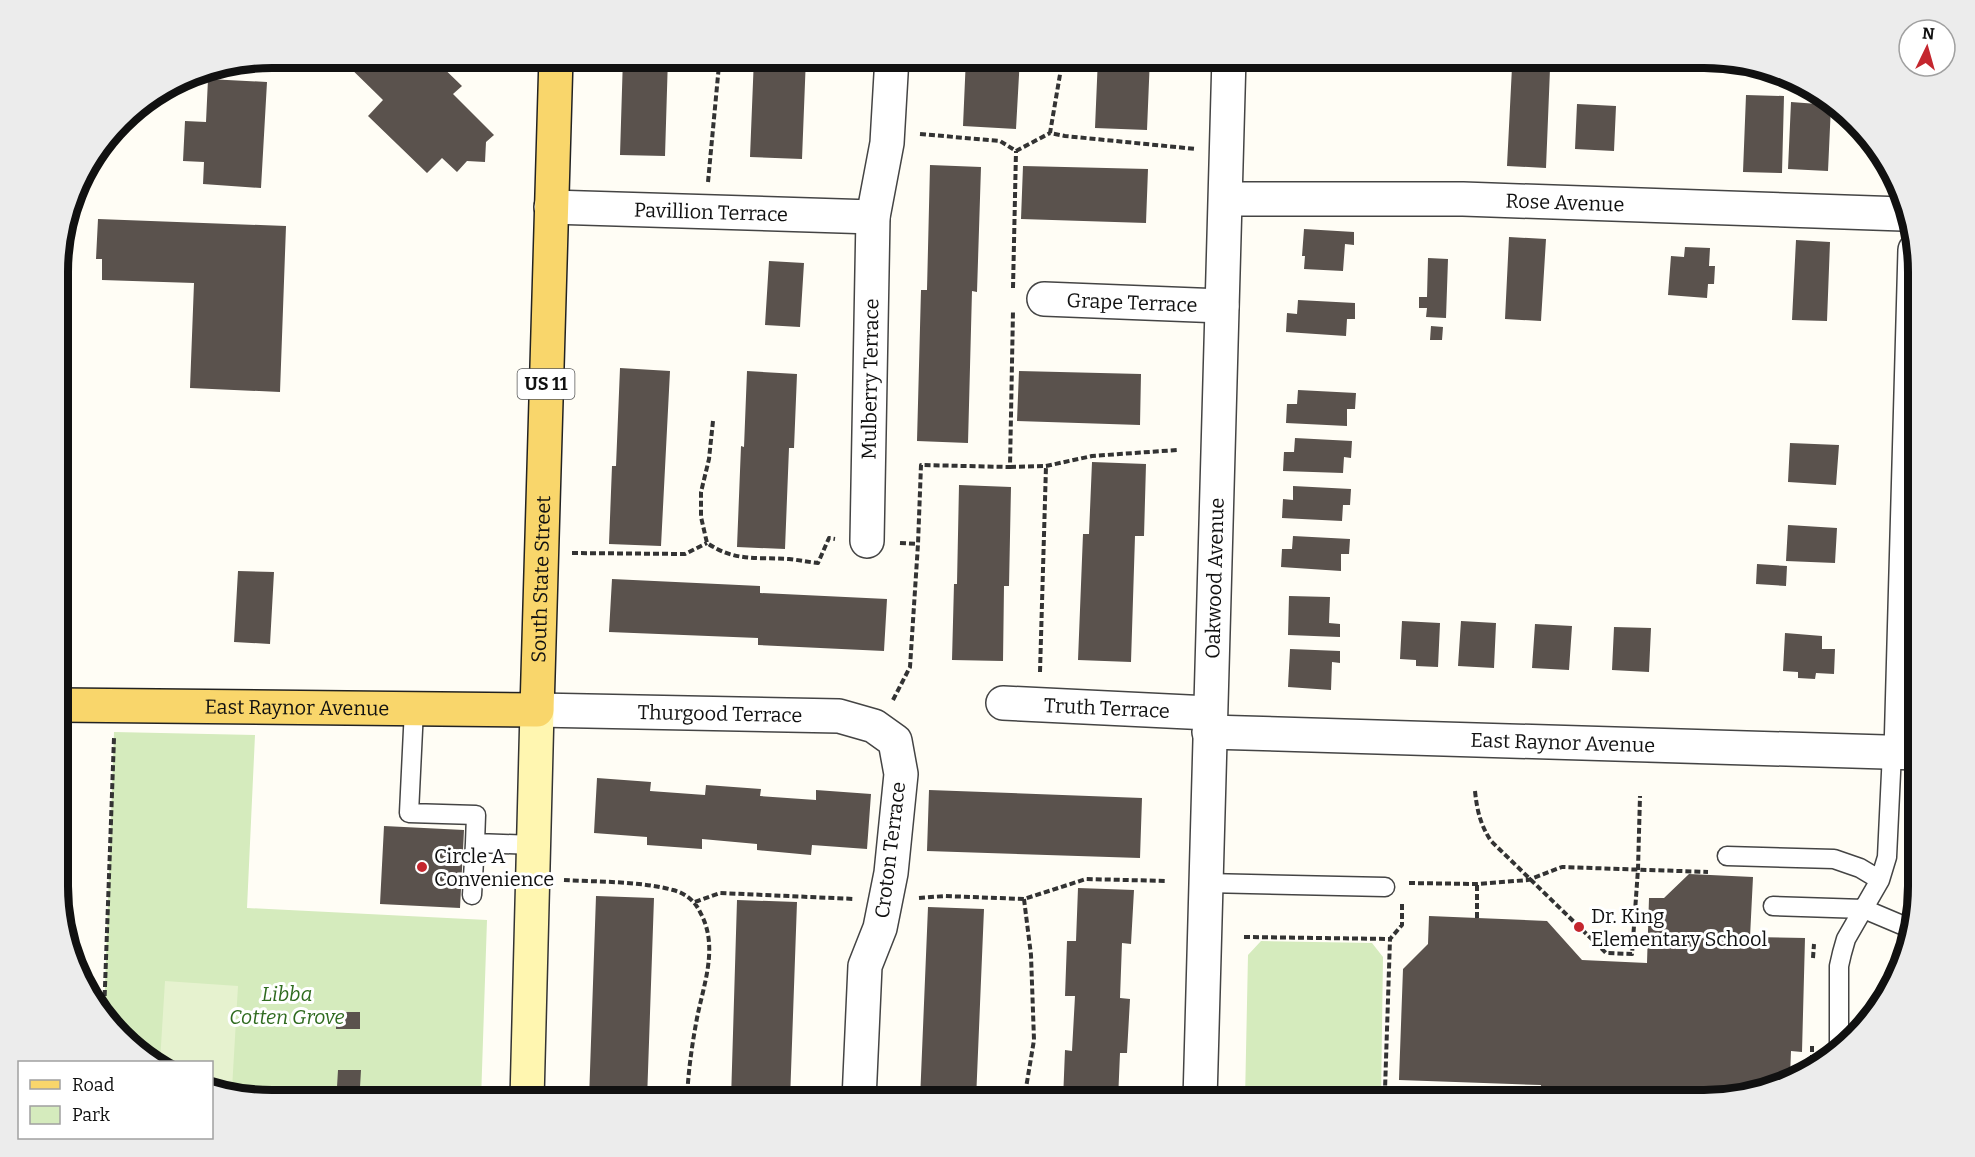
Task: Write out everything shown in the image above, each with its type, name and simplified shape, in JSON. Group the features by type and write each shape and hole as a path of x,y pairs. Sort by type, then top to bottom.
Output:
{"main road":[{"name":"South State Street","path":"537,710 556,68"},
{"name":"East Raynor Avenue","path":"68,705 537,710"}],"street":[{"name":"Mulberry Terrace","path":"867,541 873,217 888,143 891,68"},
{"name":"Oakwood Avenue","path":"1200,1089 1228,68"},
{"name":"Rose Avenue","path":"1226,199 1463,199 1899,214"},
{"name":"Pavillion Terrace","path":"551,207 873,217"},
{"name":"Grape Terrace","path":"1023,298 1222,306"},
{"path":"1903,753 1907,609"},
{"name":"Truth Terrace","path":"1003,703 1209,722"},
{"name":"Thurgood Terrace","path":"537,710 839,716 874,726 895,741"},
{"name":"South State Street","path":"527,1090 537,710"},
{"name":"East Raynor Avenue","path":"1209,722 1903,753"},
{"name":"Croton Terrace","path":"859,1090 865,966 880,928 891,873 901,774 895,741"}],"lane":[{"path":"414,709 409,813 476,815 472,895"},
{"path":"1839,1038 1839,966 1842,952 1846,939 1880,880 1887,857 1903,753"},
{"path":"475,843 534,845"},
{"path":"1726,856 1834,859 1860,868 1880,880"},
{"path":"1206,883 1394,884"},
{"path":"1773,906 1864,909 1903,926"}],"path":[{"path":"706,212 719,68"},
{"path":"1050,133 1061,68"},
{"path":"888,129 941,137 1000,141 1016,151"},
{"path":"1016,151 1050,133 1227,152"},
{"path":"1010,467 1023,298 1016,151"},
{"path":"713,421 709,459 701,492 701,517 707,543 718,551 739,558 791,559 818,563 829,538 918,544"},
{"path":"893,700 910,667 921,465 1046,466 1092,456 1177,450"},
{"path":"1040,674 1046,466"},
{"path":"542,552 685,554 707,543"},
{"path":"104,1002 115,707"},
{"path":"1475,791 1482,828 1491,841 1528,880 1606,953 1632,954 1640,796"},
{"path":"1394,884 1477,884 1528,880 1562,867 1716,872"},
{"path":"533,878 675,890 695,902 704,918 710,937 710,961 688,1073 687,1090"},
{"path":"695,902 720,893 885,900 945,896 1023,899 1086,879 1166,881"},
{"path":"1477,884 1477,918"},
{"path":"1385,1089 1390,939 1402,925 1402,893"},
{"path":"1023,899 1031,955 1035,1040 1026,1089"},
{"path":"1244,937 1390,939"}],"green space":[{"name":"Libba Cotten Grove","path":"114,732 255,735 247,908 487,920 481,1090 272,1090 219,1083 213,1081 213,1061 168,1061 137,1039 104,1002"},
{"path":"1261,941 1372,943 1383,957 1381,1089 1245,1089 1248,955"},
{"path":"165,981 238,986 232,1086 213,1081 213,1061 168,1061 160,1056"}],"building":[{"path":"350,68 443,68 462,86 453,94 494,135 486,142 485,162 467,161 457,172 442,158 427,173 368,116 383,100"},
{"path":"623,68 668,68 665,156 620,155"},
{"path":"754,68 806,68 802,159 750,157"},
{"path":"966,68 1019,68 1016,129 963,126"},
{"path":"1098,68 1150,68 1147,130 1095,128"},
{"path":"1512,68 1550,69 1546,168 1507,166"},
{"path":"208,79 267,82 261,188 203,184 204,162 183,161 185,121 206,122"},
{"path":"1746,95 1784,96 1782,173 1743,172"},
{"path":"1791,102 1820,104 1831,112 1828,171 1788,169"},
{"path":"1577,104 1616,106 1614,151 1575,149"},
{"path":"930,165 981,167 977,292 972,291 968,443 917,441 921,290 927,290"},
{"path":"1023,166 1148,169 1146,223 1021,219"},
{"path":"98,219 286,226 280,392 190,388 194,283 102,280 102,259 96,259"},
{"path":"1304,229 1354,232 1354,245 1345,244 1343,271 1304,269 1305,256 1302,256"},
{"path":"1509,237 1546,239 1541,321 1505,319"},
{"path":"1796,240 1830,242 1827,321 1792,320"},
{"path":"1685,247 1710,248 1709,266 1715,266 1714,284 1708,284 1707,298 1668,295 1671,256 1684,257"},
{"path":"1428,258 1448,259 1446,318 1426,317 1427,308 1419,308 1419,297 1427,297"},
{"path":"769,261 804,263 800,327 765,325"},
{"path":"1298,300 1355,303 1355,319 1347,319 1346,336 1286,332 1287,313 1297,314"},
{"path":"1431,326 1443,327 1442,340 1430,340"},
{"path":"620,368 670,371 661,546 609,544 612,466 616,466"},
{"path":"747,371 797,374 794,448 789,448 785,549 737,547"},
{"path":"1019,371 1141,374 1140,425 1017,421"},
{"path":"1298,390 1356,393 1355,409 1347,409 1347,426 1286,423 1287,404 1297,404"},
{"path":"1295,438 1352,441 1351,458 1344,457 1343,473 1283,471 1284,452 1294,452"},
{"path":"1790,443 1839,445 1836,485 1788,482"},
{"path":"1092,462 1146,464 1144,536 1135,536 1131,662 1078,660 1083,534 1089,534"},
{"path":"959,485 1011,487 1009,586 1004,586 1003,661 952,660 954,584 957,584"},
{"path":"1293,486 1351,489 1350,505 1343,505 1342,521 1282,518 1283,499 1293,500"},
{"path":"1788,525 1837,528 1835,563 1786,561"},
{"path":"1293,536 1350,539 1349,554 1341,554 1341,571 1281,567 1282,549 1292,549"},
{"path":"1757,564 1787,566 1786,586 1756,584"},
{"path":"238,571 274,572 270,644 234,642"},
{"path":"612,579 760,586 760,593 887,599 884,651 758,645 758,638 609,632"},
{"path":"1289,596 1330,597 1329,623 1340,624 1340,637 1288,635"},
{"path":"1402,621 1440,623 1438,667 1416,666 1416,660 1400,659"},
{"path":"1461,621 1496,623 1494,668 1458,666"},
{"path":"1535,624 1572,626 1569,670 1532,668"},
{"path":"1614,627 1651,628 1649,672 1612,670"},
{"path":"1785,633 1822,636 1822,649 1835,649 1834,674 1816,673 1815,679 1798,678 1798,672 1783,671"},
{"path":"1290,649 1340,651 1340,663 1332,662 1331,690 1288,687"},
{"path":"597,778 651,782 650,791 705,795 706,785 761,789 760,796 816,800 816,790 871,794 867,849 812,845 811,855 757,850 757,844 702,839 702,849 647,845 647,837 594,833"},
{"path":"929,790 1142,798 1140,858 927,851"},
{"name":"Circle A Convenience","path":"384,826 464,830 460,908 380,904"},
{"path":"1689,874 1753,877 1750,937 1805,938 1802,1052 1791,1051 1790,1070 1769,1079 1743,1086 1716,1089 1541,1089 1541,1085 1399,1080 1403,969 1428,944 1429,916 1547,921 1582,960 1647,963 1649,898 1664,898"},
{"path":"1078,888 1134,890 1131,944 1122,943 1120,998 1130,999 1127,1053 1120,1053 1118,1089 1063,1089 1065,1050 1072,1051 1075,996 1065,996 1067,941 1076,941"},
{"path":"596,896 654,898 647,1090 589,1090"},
{"path":"737,900 797,902 790,1090 731,1090"},
{"path":"928,907 984,909 976,1090 920,1090"},
{"path":"336,1012 360,1012 360,1029 336,1029"},
{"path":"338,1070 361,1070 360,1087 337,1087"}],"place":[{"name":"Circle A Convenience","path":"422,867"},
{"name":"Dr. King Elementary School","path":"1579,927"}]}
